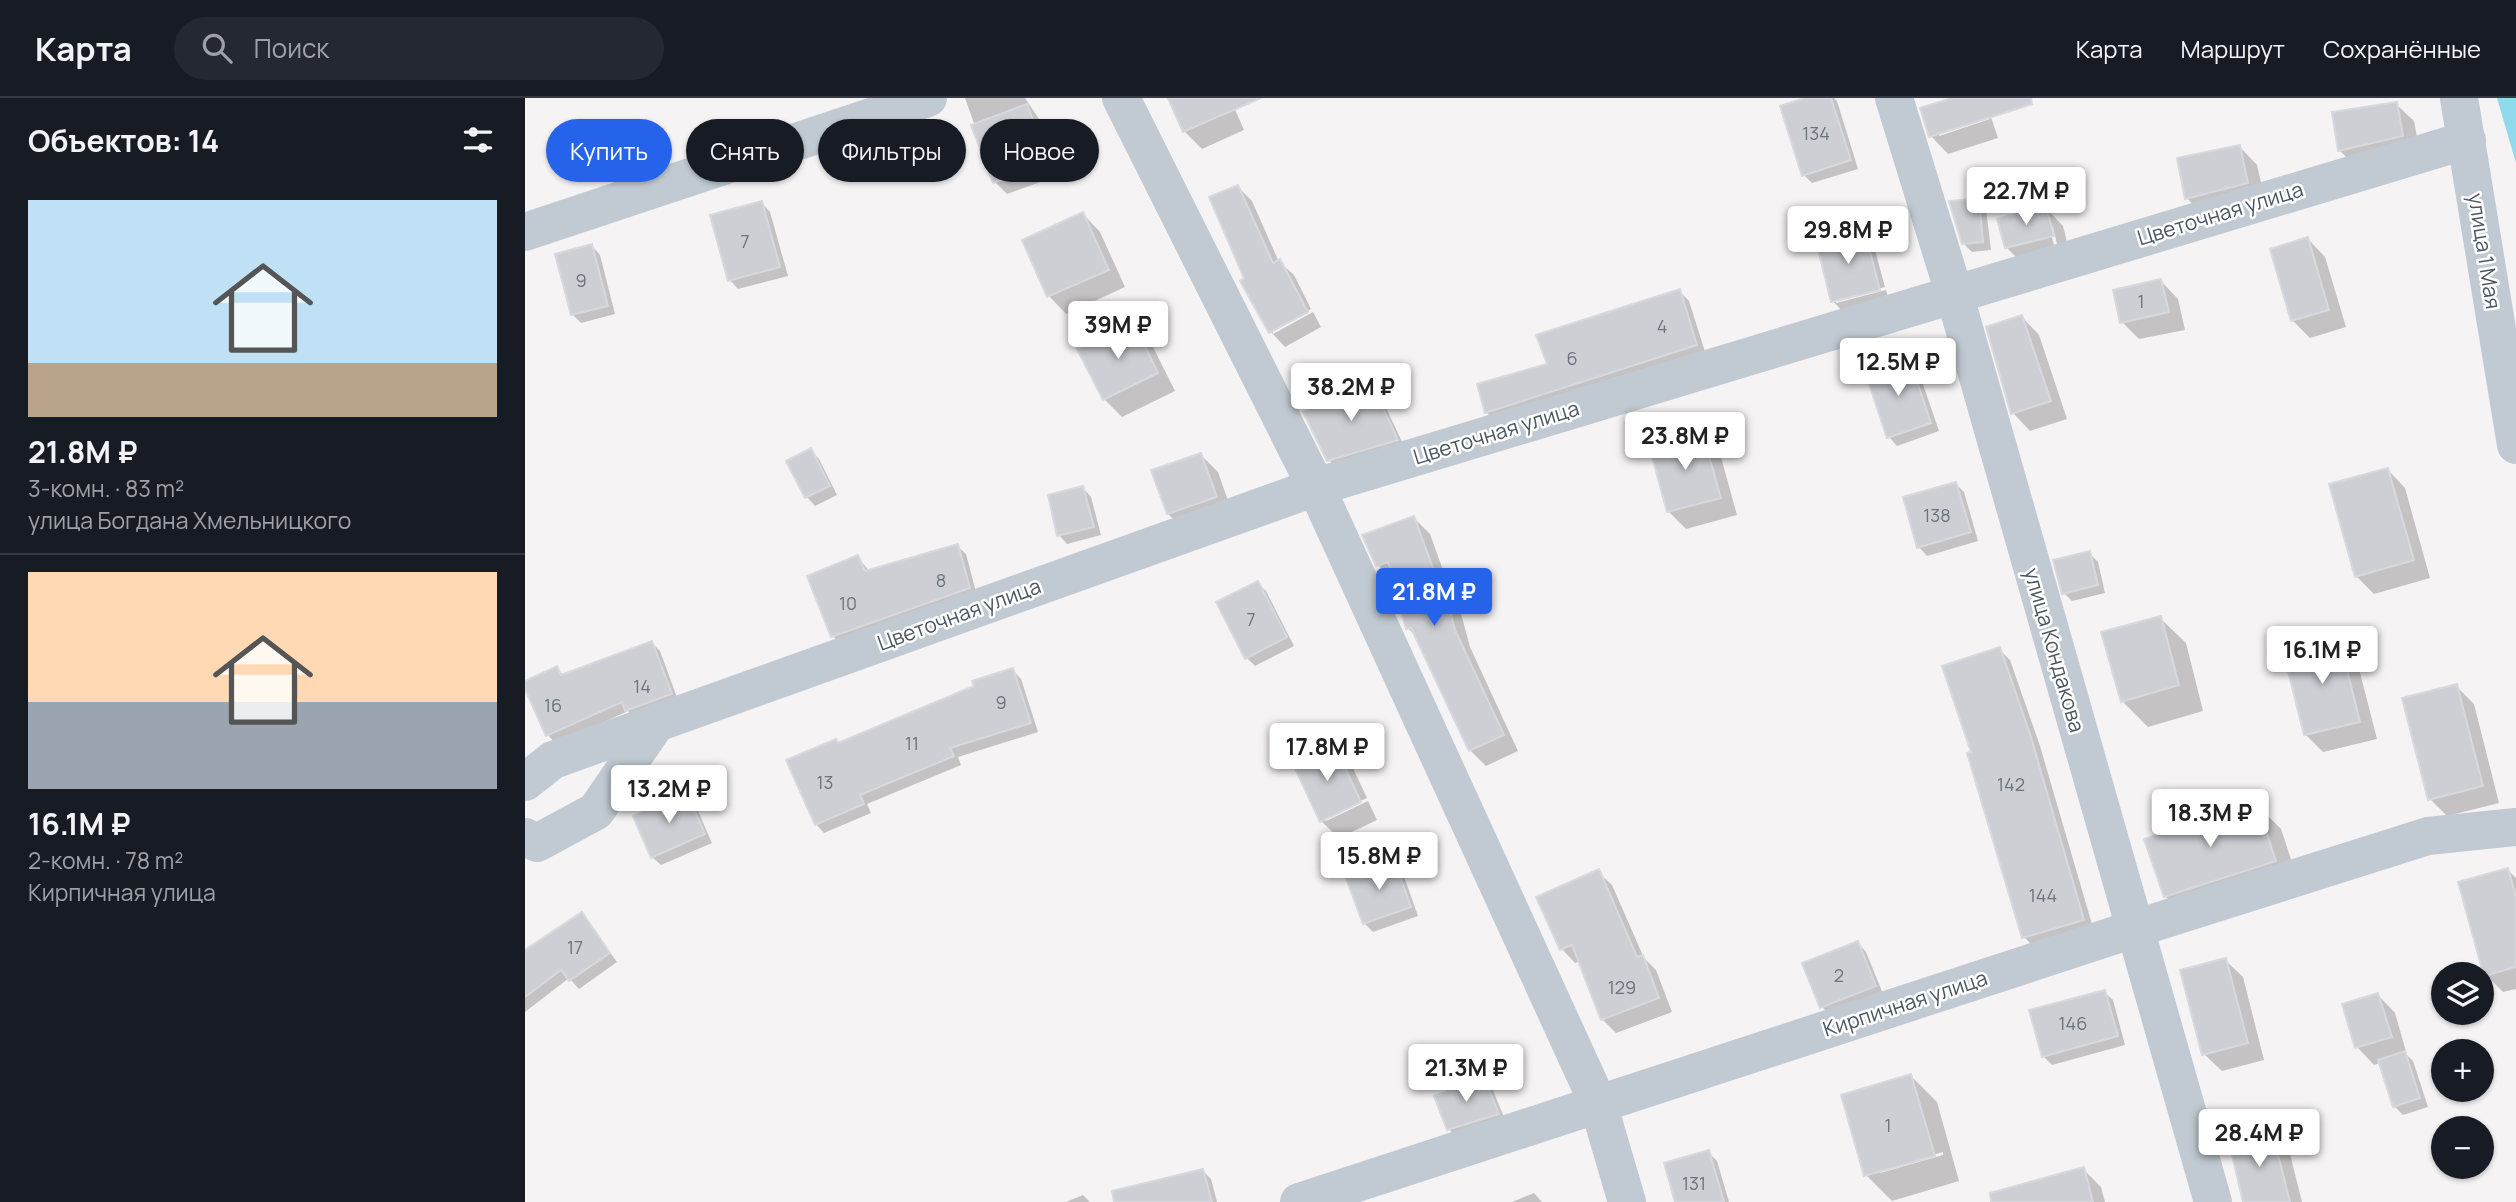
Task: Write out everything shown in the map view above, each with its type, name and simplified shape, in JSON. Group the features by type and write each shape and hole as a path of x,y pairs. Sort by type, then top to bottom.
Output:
{"street":[{"path":"525,232 927,98"},
{"path":"1121,98 1316,487 1598,1104 1627,1202"},
{"name":"улица Кондакова","path":"1894,98 1954,293 2213,1202"},
{"name":"улица 1 Мая","path":"2459,98 2516,445"},
{"name":"Цветочная улица","path":"525,782 553,760 1316,487 2467,140"},
{"path":"525,836 537,843 596,811 657,722"},
{"name":"Кирпичная улица","path":"1299,1202 2134,929 2428,836 2516,827"}],"water":[{"path":"2497,98 2516,98 2516,163"}],"building":[{"path":"1168,98 1261,98 1183,132"},
{"path":"1805,98 1831,98 1851,160 1802,176 1780,106"},
{"path":"1952,98 2031,98 2032,104 1929,137 1920,108"},
{"path":"2397,102 2403,136 2338,151 2332,112"},
{"path":"1027,104 1033,119 987,119"},
{"path":"980,122 980,149 971,125"},
{"path":"2240,145 2248,183 2185,199 2177,158"},
{"path":"1238,185 1273,263 1280,259 1308,312 1269,333 1240,281 1244,278 1209,197"},
{"path":"1979,198 1983,242 1962,244 1949,201"},
{"path":"762,201 780,267 728,281 710,215"},
{"path":"2046,206 2054,236 2005,248 1997,219"},
{"path":"1083,212 1109,270 1047,297 1022,240"},
{"path":"1864,229 1880,290 1831,302 1816,241"},
{"path":"2308,237 2329,310 2291,321 2270,249"},
{"path":"592,244 608,306 571,315 555,254"},
{"path":"2161,279 2169,312 2120,323 2113,290"},
{"path":"1680,289 1697,345 1485,413 1477,384 1547,364 1536,335"},
{"path":"2022,315 2051,401 2011,414 1986,327"},
{"path":"1133,321 1158,373 1103,400 1077,349"},
{"path":"1909,357 1931,423 1887,438 1865,372"},
{"path":"1370,380 1398,440 1327,461 1303,412"},
{"path":"1702,431 1721,498 1667,512 1649,445"},
{"path":"811,448 830,486 805,498 786,461"},
{"path":"1201,453 1217,497 1167,514 1151,470"},
{"path":"2388,468 2414,560 2355,577 2329,484"},
{"path":"1956,482 1971,532 1917,548 1903,497"},
{"path":"1083,486 1094,527 1057,536 1048,495"},
{"path":"1414,516 1441,590 1444,589 1455,630 1504,735 1469,751 1411,628 1406,629 1388,562 1376,566 1362,535"},
{"path":"958,544 970,588 831,637 807,576 858,555 865,571"},
{"path":"2090,551 2098,585 2062,594 2053,560"},
{"path":"1258,581 1287,637 1245,659 1216,602"},
{"path":"2161,616 2179,685 2121,702 2101,632"},
{"path":"2339,637 2360,722 2304,735 2286,663 2286,650"},
{"path":"652,641 672,694 625,711 622,702 546,736 525,689 525,681 557,666 561,675"},
{"path":"2000,647 2030,734 2084,920 2022,938 1967,753 1971,752 1942,666"},
{"path":"1013,668 1031,723 950,748 954,756 860,795 864,804 815,825 786,760 836,739 838,743 974,686 972,681"},
{"path":"2457,684 2483,786 2428,800 2402,698"},
{"path":"1334,744 1361,802 1320,822 1293,764"},
{"path":"687,793 705,834 651,858 633,816"},
{"path":"2256,801 2276,861 2164,897 2144,839"},
{"path":"1394,860 1411,907 1363,924 1346,878"},
{"path":"2508,868 2516,897 2516,967 2494,973 2494,962 2480,962 2458,882"},
{"path":"1599,869 1637,957 1643,955 1659,998 1601,1020 1572,945 1560,950 1536,897"},
{"path":"582,912 610,953 569,981 561,970 525,997 525,950"},
{"path":"1858,941 1876,986 1820,1008 1802,963"},
{"path":"2226,958 2248,1043 2202,1055 2180,970"},
{"path":"2105,990 2118,1036 2042,1057 2029,1010"},
{"path":"2378,993 2392,1037 2355,1048 2342,1004"},
{"path":"2405,1051 2420,1098 2393,1107 2378,1060"},
{"path":"1911,1074 1935,1156 1864,1176 1841,1095"},
{"path":"1484,1077 1499,1114 1447,1130 1434,1096"},
{"path":"2272,1131 2290,1202 2243,1202 2229,1142"},
{"path":"1709,1150 1724,1202 1675,1202 1664,1163"},
{"path":"2084,1167 2093,1202 1991,1202 1990,1193"},
{"path":"1203,1169 1212,1202 1114,1202 1112,1191"}]}
